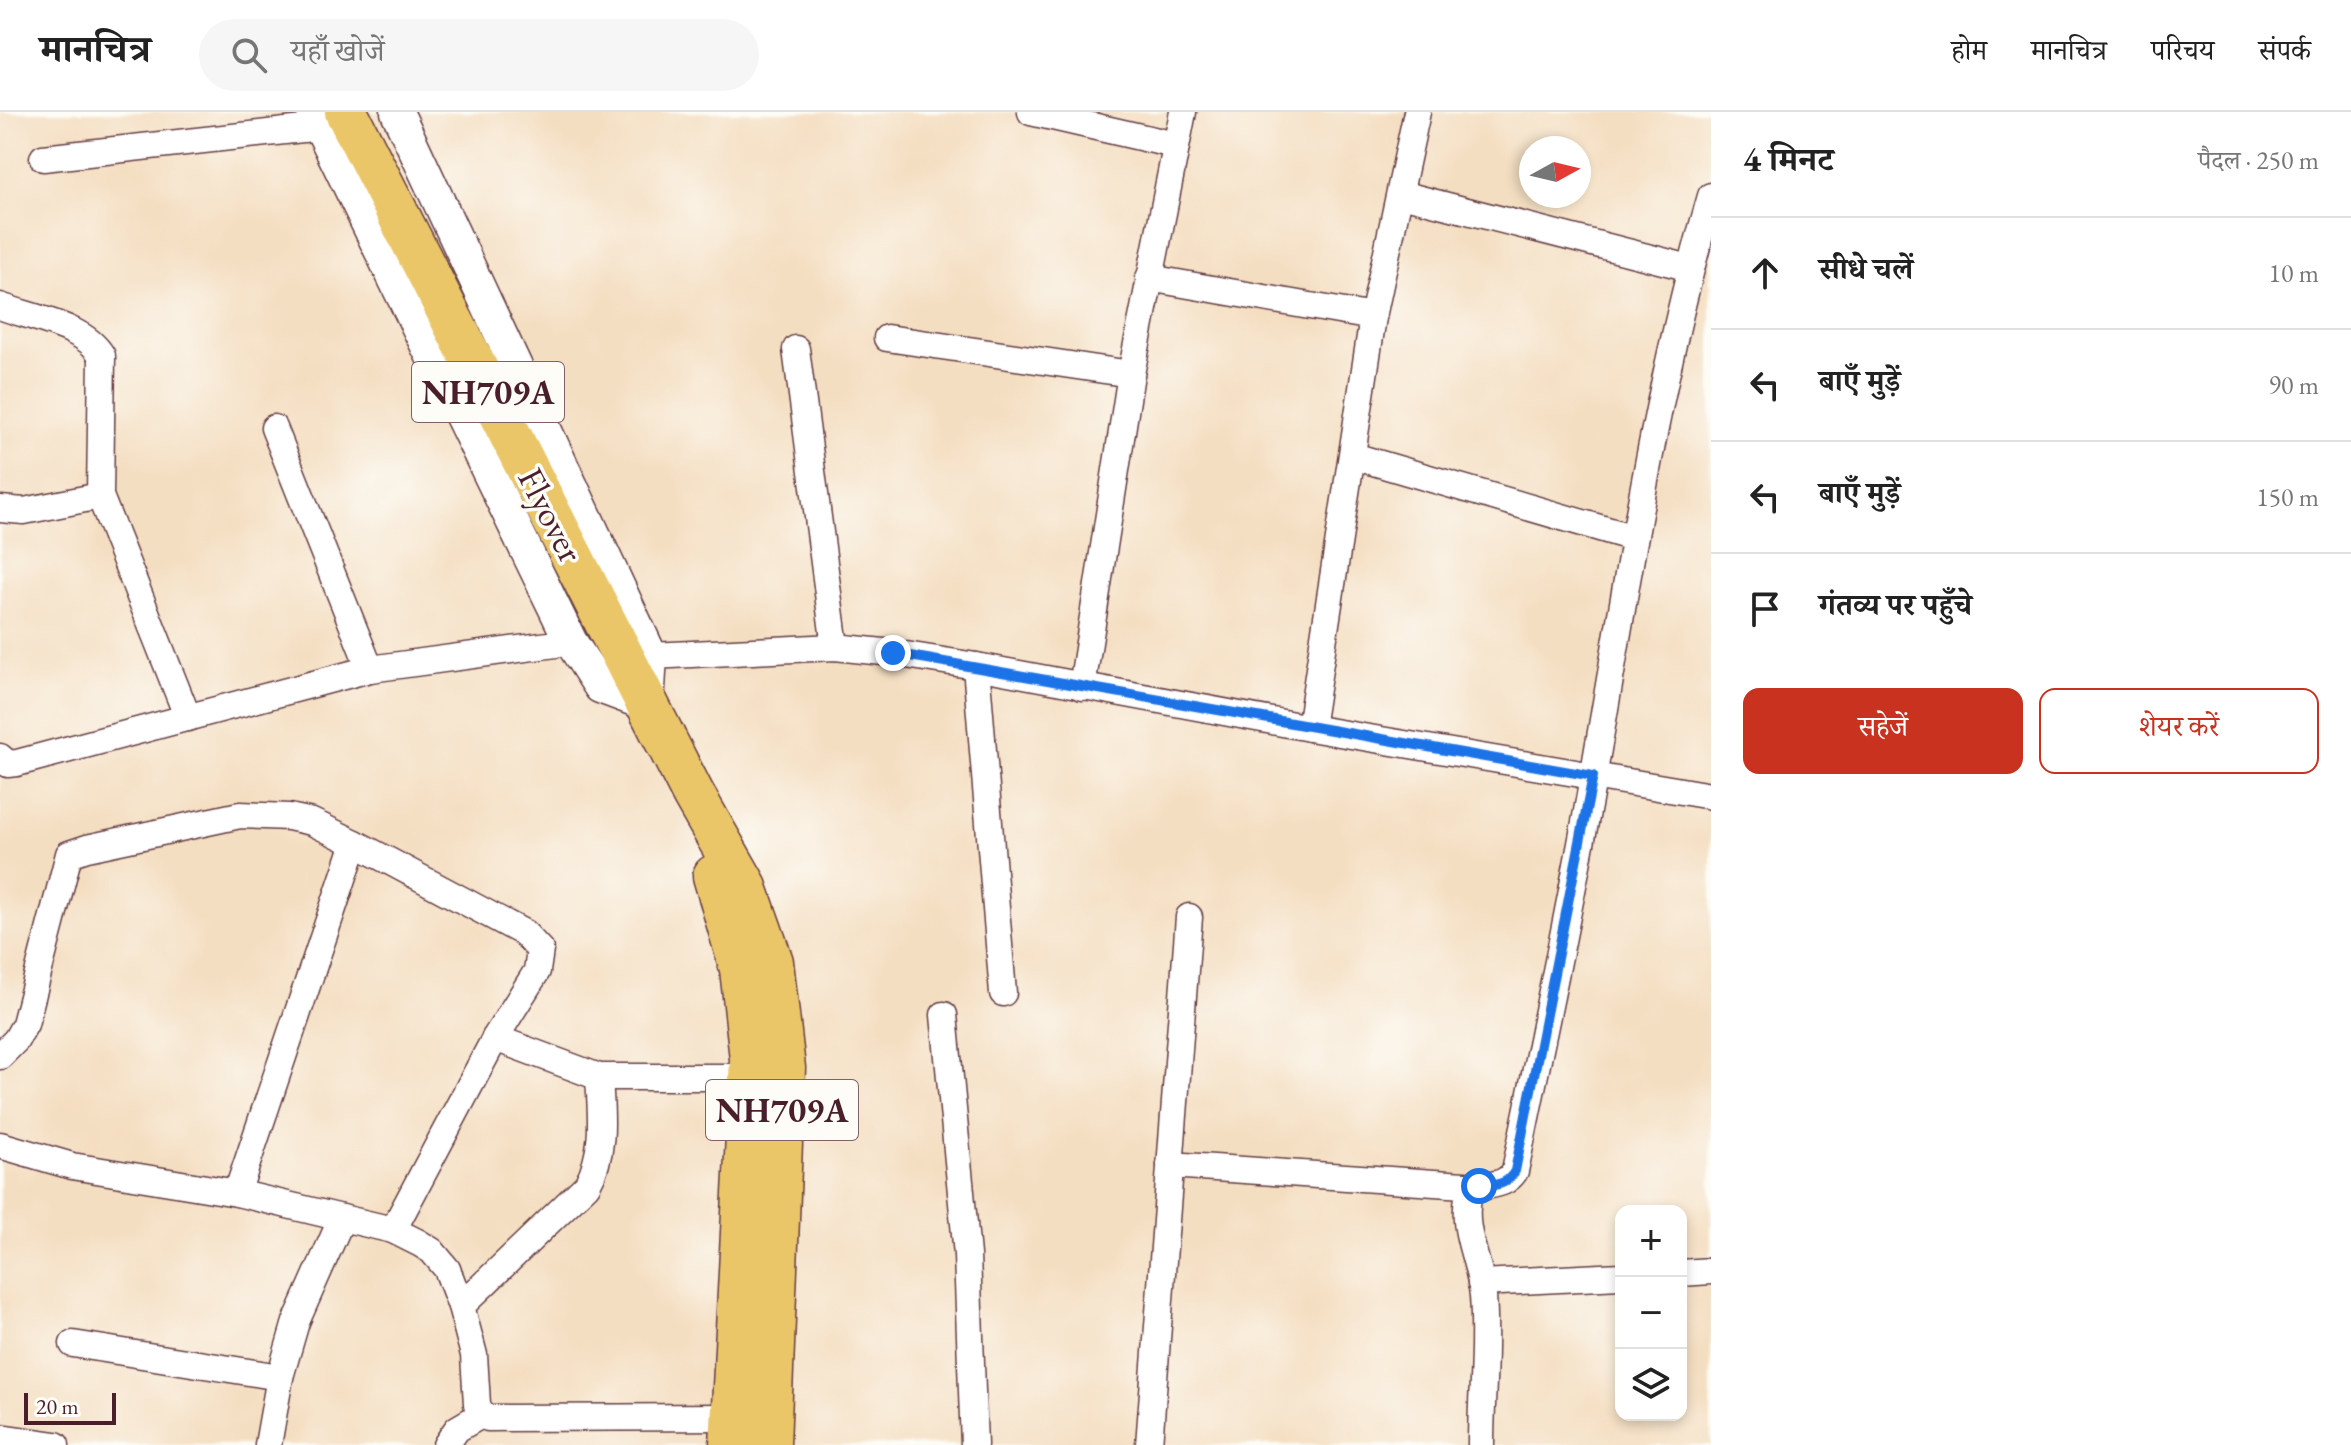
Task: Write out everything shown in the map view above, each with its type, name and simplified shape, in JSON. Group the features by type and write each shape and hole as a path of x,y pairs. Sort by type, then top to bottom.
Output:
{"highway":[{"name":"Flyover","path":"327,117 643,677"},
{"name":"NH709A","path":"643,677 693,794 745,885 772,962 784,1068 769,1445"},
{"name":"NH709A","path":"693,794 741,969 751,1059 731,1431"}],"street":[{"path":"397,112 643,677"},
{"path":"1031,112 1175,145"},
{"path":"1082,687 1131,374 1183,112"},
{"path":"1310,728 1373,317 1417,112"},
{"path":"43,158 327,117 571,642 600,687 643,677 835,647 976,666 1310,728 1711,796"},
{"path":"1401,194 1690,268"},
{"path":"1170,1165 1479,1186 1502,1184 1515,1171 1593,776 1634,538 1690,268 1711,196"},
{"path":"1149,278 1373,317"},
{"path":"0,306 90,339 102,356 100,496 188,718"},
{"path":"887,338 1131,374"},
{"path":"796,349 835,647"},
{"path":"274,428 370,669"},
{"path":"1353,456 1634,538"},
{"path":"0,509 24,511 100,496"},
{"path":"0,757 8,764 17,763 370,669 571,642"},
{"path":"976,666 1003,993"},
{"path":"0,1056 22,1033 69,854 240,815 269,814 312,822 524,933 537,944 541,958 537,971 495,1038 393,1230"},
{"path":"237,1193 355,843"},
{"path":"1149,1445 1189,917"},
{"path":"944,1015 967,1255 974,1445"},
{"path":"495,1038 599,1077 750,1077"},
{"path":"461,1306 587,1185 600,1153 599,1077"},
{"path":"0,1145 72,1166 237,1193 393,1230 432,1251 447,1269 461,1306 474,1355 477,1404 481,1415 488,1418 731,1431"},
{"path":"1479,1186 1469,1192 1465,1221 1483,1297 1481,1445"},
{"path":"268,1445 280,1377 296,1322 342,1218"},
{"path":"1687,1273 1711,1271"},
{"path":"1481,1283 1615,1276"},
{"path":"73,1344 280,1377"},
{"path":"446,1445 457,1429 481,1415"},
{"path":"0,1437 56,1445"}],"route":[{"path":"893,653 1593,776 1515,1171 1502,1184 1479,1186"}]}
